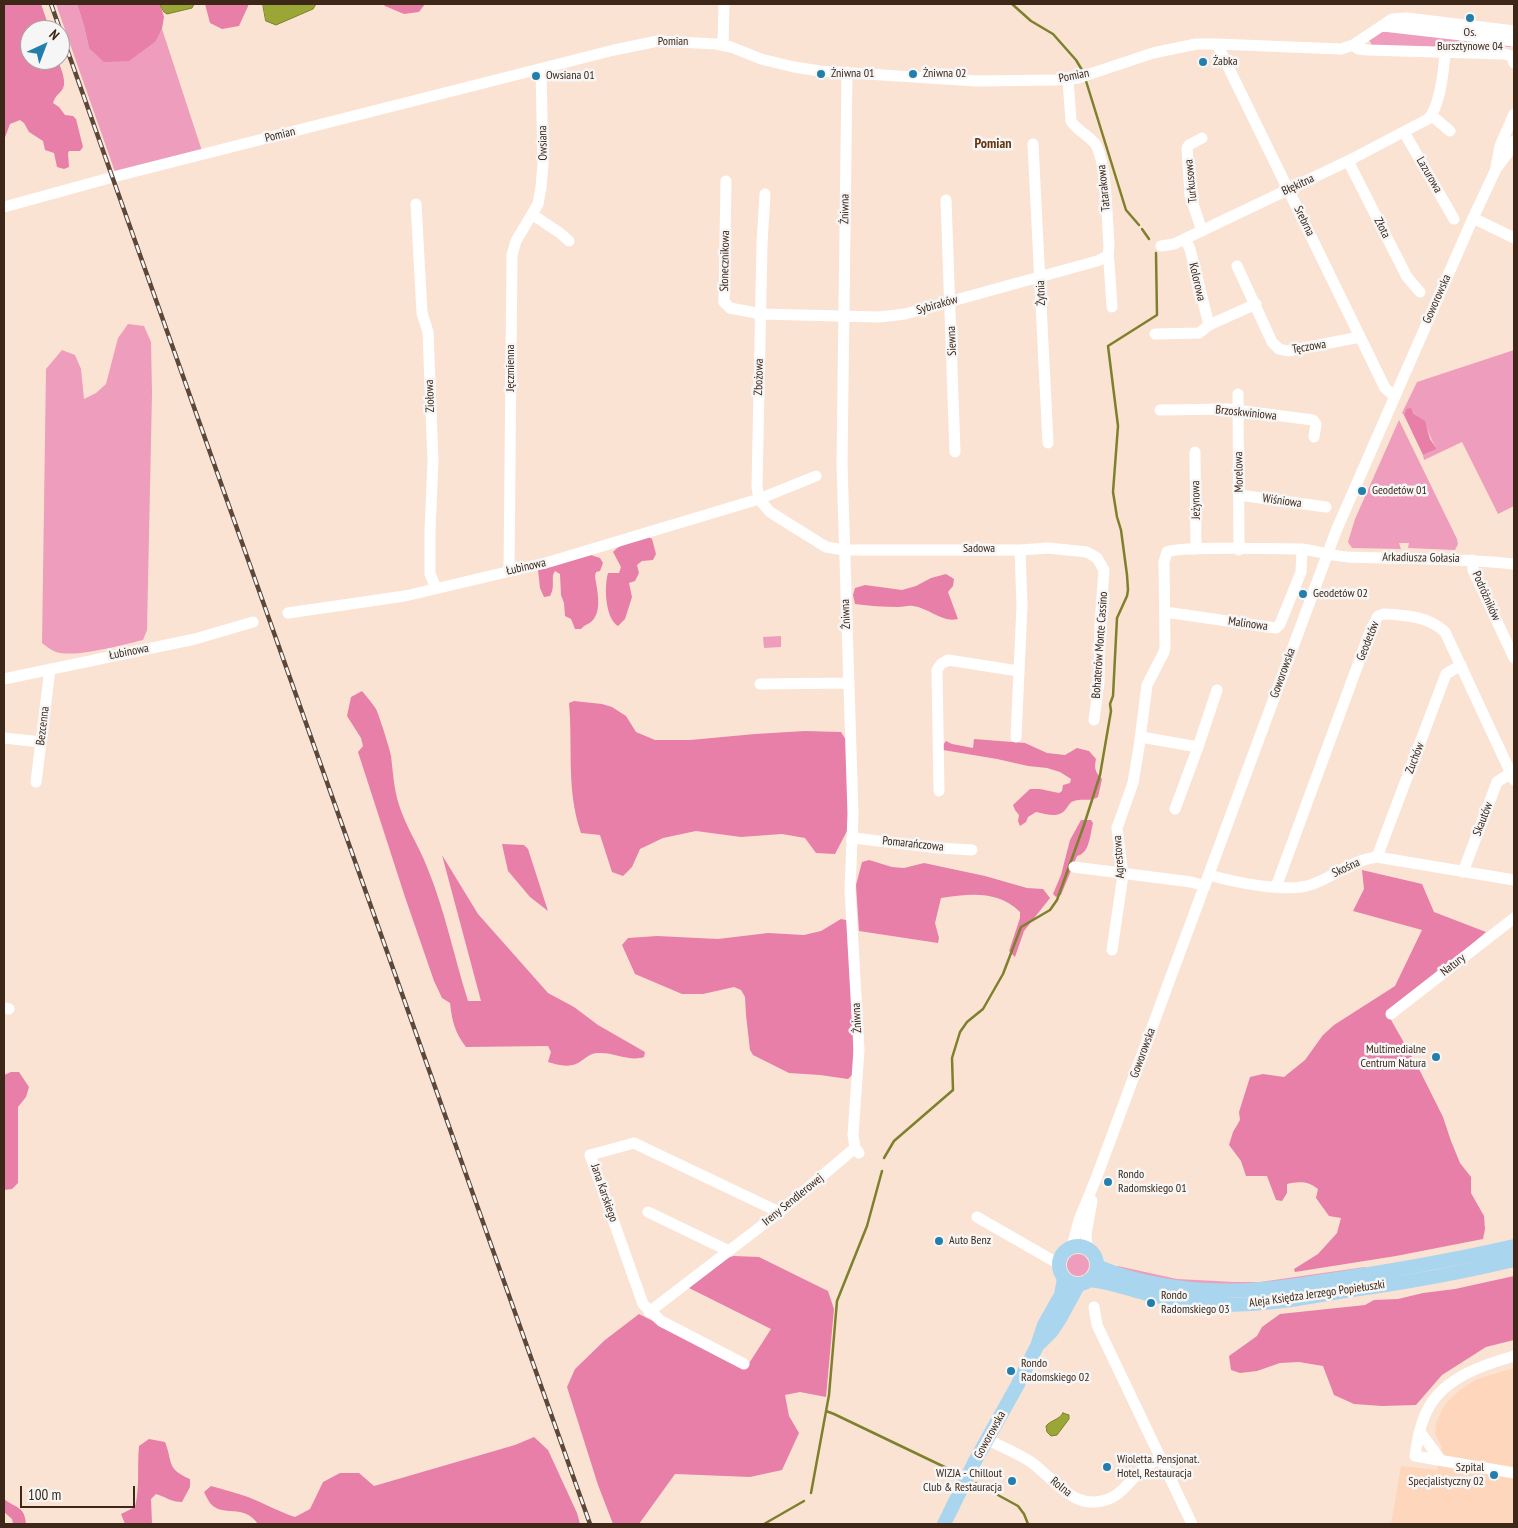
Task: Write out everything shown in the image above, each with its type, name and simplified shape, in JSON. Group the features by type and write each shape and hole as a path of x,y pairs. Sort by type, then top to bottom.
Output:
{"main road":[{"path":"1082,1246 1087,1248 1095,1256 1097,1266 1093,1276 1084,1282 1073,1283 1064,1278 1059,1264 1063,1253 1072,1247 1082,1246"},
{"name":"Aleja Księdza Jerzego Popiełuszki","path":"1097,1266 1140,1280 1168,1285 1210,1290 1254,1290 1404,1268 1514,1246"},
{"name":"Aleja Księdza Jerzego Popiełuszki","path":"1084,1282 1107,1282 1152,1296 1173,1300 1217,1304 1248,1304 1285,1301 1408,1282 1514,1260"},
{"name":"Goworowska","path":"944,1524 1037,1346 1044,1325 1061,1295 1064,1278"},
{"name":"Goworowska","path":"1037,1346 1052,1331 1084,1282"}],"street":[{"path":"723,45 724,4"},
{"name":"Pomian","path":"4,207 113,177 658,41 723,45 781,65 820,71 976,81 1068,80 1132,59 1189,45 1217,44 1340,50 1353,45 1392,19 1406,18 1514,31"},
{"path":"1379,26 1514,42"},
{"name":"Srebrna","path":"1217,44 1385,388 1394,396"},
{"name":"Pomian","path":"1353,45 1358,49 1368,50 1504,54 1512,56 1514,63"},
{"path":"1445,52 1440,86 1431,115 1450,131"},
{"name":"Owsiana","path":"532,215 538,204 543,164 541,70"},
{"name":"Żniwna","path":"847,72 842,464 853,838 850,890 859,1050 853,1135 857,1150"},
{"name":"Tatarakowa","path":"1068,80 1071,120 1074,126 1091,138 1101,159 1109,246 1112,307"},
{"name":"Goworowska","path":"1496,170 1500,146 1514,114"},
{"name":"Błękitna","path":"1161,246 1174,244 1185,239 1348,161 1404,132 1431,115"},
{"name":"Lazurowa","path":"1404,132 1454,218"},
{"name":"Turkusowa","path":"1202,138 1187,148 1190,195 1202,231"},
{"name":"Goworowska","path":"1072,1247 1079,1220 1094,1186 1350,497 1473,218 1496,170 1514,141"},
{"name":"Żytnia","path":"1033,144 1048,443"},
{"name":"Złota","path":"1348,161 1407,277 1420,292"},
{"name":"Słonecznikowa","path":"726,181 724,302 730,308 761,314"},
{"name":"Zbożowa","path":"759,499 757,487 762,244 765,194"},
{"name":"Siewna","path":"946,200 955,452"},
{"name":"Ziołowa","path":"416,204 422,313 428,332 433,461 430,574 436,588"},
{"path":"532,215 560,232 569,241"},
{"name":"Jęczmienna","path":"509,571 512,255 516,241 532,215"},
{"path":"1473,218 1514,238"},
{"name":"Kolorowa","path":"1185,239 1190,249 1209,325"},
{"name":"Sybiraków","path":"761,314 892,316 905,314 1097,261 1108,256"},
{"name":"Tęczowa","path":"1237,266 1272,342 1279,349 1288,351 1360,337"},
{"path":"1155,334 1194,334 1202,332 1209,325 1256,304"},
{"name":"Morelowa","path":"1238,394 1239,550"},
{"name":"Brzoskwiniowa","path":"1160,410 1228,409 1312,420 1316,422 1314,437"},
{"name":"Jeżynowa","path":"1196,452 1196,549"},
{"path":"759,499 816,476"},
{"name":"Wiśniowa","path":"1239,496 1326,507"},
{"name":"Łubinowa","path":"288,613 405,596 509,571 608,545 759,499"},
{"name":"Sadowa","path":"759,499 770,512 826,547 844,550 1020,550 1048,548 1087,552 1097,558 1104,570"},
{"path":"1196,549 1302,550 1328,553"},
{"name":"Agrestowa","path":"1112,950 1123,875 1117,828 1133,783 1147,685 1164,652 1164,562 1166,554 1171,550 1196,549"},
{"path":"1016,737 1022,606 1020,550"},
{"name":"Malinowa","path":"1165,612 1276,628 1301,572 1302,550"},
{"name":"Arkadiusza Gołasia","path":"1328,553 1346,557 1472,560 1514,564"},
{"name":"Podróżników","path":"1472,560 1473,570 1514,658"},
{"name":"Bohaterów Monte Cassino","path":"1094,720 1099,682 1100,625 1104,570"},
{"name":"Geodetów","path":"1276,887 1378,616 1392,614 1425,619 1445,632 1513,777"},
{"name":"Łubinowa","path":"4,679 195,639 254,622"},
{"path":"939,791 937,670 941,664 948,660 1018,671"},
{"name":"Zuchów","path":"1377,857 1446,674 1461,665"},
{"name":"Bezcenna","path":"36,782 50,669"},
{"path":"760,684 849,683"},
{"path":"1175,809 1217,690"},
{"path":"1141,737 1198,747"},
{"path":"4,738 41,742"},
{"name":"Skautów","path":"1463,872 1497,782 1513,777"},
{"name":"Pomarańczowa","path":"853,838 972,850"},
{"name":"Skośna","path":"1207,881 1293,888 1309,886 1357,861 1377,857 1514,880"},
{"path":"1074,867 1123,875 1191,882 1207,881"},
{"name":"Natury","path":"1392,1014 1514,918"},
{"name":"Jana Karskiego","path":"649,1312 642,1304 590,1155 634,1143 780,1212"},
{"name":"Ireny Sendlerowej","path":"649,1312 730,1251 857,1150"},
{"name":"Goworowska","path":"1087,1248 1086,1234 1094,1186"},
{"path":"648,1212 730,1251"},
{"path":"977,1217 1059,1264"},
{"path":"1094,1308 1097,1325 1192,1524"},
{"path":"649,1312 661,1322 744,1364"},
{"path":"1514,1356 1488,1364 1464,1375 1440,1393 1428,1409 1414,1456 1514,1473"},
{"path":"1420,1432 1440,1460"},
{"name":"Rolna","path":"987,1439 1028,1460 1068,1495 1086,1501 1100,1501 1114,1496 1147,1465 1160,1459"}],"shaded area":[{"path":"4,4 41,4 47,20 20,20 20,70 61,70 64,87 53,103 65,115 73,116 76,119 83,147 80,151 69,151 69,167 64,169 57,167 54,153 45,150 43,141 29,132 20,120 10,124 4,140"},
{"path":"56,4 77,4 89,48 156,41 162,29 202,151 115,172 70,44 70,20 62,20"},
{"path":"77,4 160,4 164,17 162,29 156,41 129,61 104,62 89,48"},
{"path":"160,4 194,4 192,8 167,14"},
{"path":"205,4 249,4 239,26 222,29 210,23"},
{"path":"263,4 316,4 313,9 276,25 266,21"},
{"path":"383,4 425,4 419,12 404,14"},
{"path":"1394,31 1511,47 1488,45 1465,49 1372,45 1369,40 1381,32"},
{"path":"128,324 144,326 151,342 152,393 147,630 143,640 124,645 87,652 56,652 42,643 46,369 62,350 75,355 81,369 84,399 96,393 106,384 118,338"},
{"path":"1514,350 1514,506 1498,514 1462,442 1424,460 1423,455 1437,449 1424,422 1406,409 1404,415 1402,413 1417,382"},
{"path":"1411,408 1413,413 1425,421 1430,439 1437,449 1423,455 1404,415 1406,409"},
{"path":"1399,420 1457,539 1458,544 1455,550 1408,548 1409,543 1399,543 1401,549 1352,548 1348,542 1355,519"},
{"path":"649,537 652,539 656,554 653,560 642,561 637,565 639,573 635,581 629,583 632,597 625,619 618,626 610,616 606,593 608,573 619,573 621,567 613,552 625,544"},
{"path":"591,555 600,558 603,563 600,571 596,572 595,576 598,594 597,613 591,622 581,629 575,629 571,619 565,616 560,574 555,571 552,592 550,596 544,597 540,588 538,570"},
{"path":"946,574 954,579 953,586 948,592 958,619 946,619 925,609 913,606 887,607 855,604 853,595 855,588 865,585 902,590"},
{"path":"781,636 781,647 764,648 763,637"},
{"path":"362,691 376,709 382,725 390,752 399,805 433,883 468,1001 481,1001 442,855 478,914 548,993 574,1007 598,1025 645,1052 644,1057 633,1058 595,1053 574,1065 563,1066 548,1062 551,1052 548,1046 466,1047 459,1037 455,1026 450,1003 442,998 434,981 358,752 363,746 361,738 347,716 351,697"},
{"path":"574,701 612,707 626,716 636,732 655,740 690,740 805,731 841,732 846,740 848,814 847,831 835,854 816,853 805,838 782,834 741,837 696,831 663,838 640,849 632,867 623,876 612,872 600,835 581,833 576,817 571,769 569,703"},
{"path":"974,739 1025,743 1047,753 1065,755 1077,748 1089,751 1096,759 1096,770 1102,779 1098,797 1073,801 1063,812 1056,815 1036,812 1028,817 1026,822 1020,826 1018,821 1019,815 1013,805 1030,789 1059,793 1062,791 1063,785 1070,783 1071,779 1060,772 1047,768 943,750 943,745 946,741 973,748"},
{"path":"1081,820 1091,820 1093,823 1089,842 1085,851 1077,856 1061,895 1056,897 1053,894 1061,875 1070,840"},
{"path":"502,844 524,845 528,849 548,911 530,897 508,871"},
{"path":"869,860 892,867 904,868 924,863 985,876 1027,888 1043,889 1050,898 1024,931 1015,957 1009,951 1020,918 1020,912 1002,900 983,895 941,898 935,923 939,938 938,943 859,931 856,885 862,862"},
{"path":"1362,870 1422,884 1434,912 1486,932 1438,973 1386,1011 1420,1071 1443,1117 1460,1163 1471,1177 1471,1193 1484,1216 1485,1229 1483,1239 1396,1256 1295,1272 1294,1269 1318,1254 1337,1233 1341,1218 1329,1216 1316,1198 1318,1189 1307,1183 1287,1184 1287,1193 1282,1201 1276,1200 1267,1176 1246,1176 1241,1161 1229,1145 1233,1132 1240,1120 1239,1112 1250,1077 1263,1074 1284,1077 1305,1060 1323,1035 1334,1025 1395,986 1422,930 1353,911 1364,889"},
{"path":"841,919 850,921 854,1073 848,1079 789,1073 753,1055 750,1050 745,997 741,990 734,987 703,994 682,994 635,974 622,945 628,938 657,936 718,939 768,933 804,935 821,931"},
{"path":"11,1072 19,1072 29,1087 26,1097 18,1107 18,1183 12,1189 4,1190 4,1075"},
{"path":"1078,1254 1086,1257 1089,1265 1086,1273 1078,1276 1070,1273 1067,1265 1070,1257"},
{"path":"734,1256 759,1257 828,1291 834,1309 826,1397 800,1392 785,1395 789,1416 799,1433 782,1470 750,1477 675,1474 639,1524 613,1524 598,1485 567,1387 575,1369 605,1340 639,1314 746,1368 771,1329 685,1286 713,1261"},
{"path":"1118,1266 1177,1279 1235,1282 1260,1282 1365,1267 1365,1269 1270,1283 1223,1285 1176,1282 1116,1270"},
{"path":"1514,1276 1514,1340 1486,1347 1442,1375 1416,1405 1382,1406 1354,1404 1334,1395 1323,1366 1299,1362 1280,1363 1257,1371 1240,1373 1231,1370 1229,1356 1257,1336 1262,1327 1280,1314 1365,1305 1374,1300 1398,1299"},
{"path":"1514,1368 1514,1524 1391,1524 1401,1466 1437,1470 1442,1447 1435,1434 1436,1423 1445,1404 1460,1390 1477,1379"},
{"path":"1063,1413 1069,1415 1069,1419 1057,1435 1051,1436 1047,1432 1046,1426"},
{"path":"534,1437 548,1450 577,1513 580,1524 258,1524 246,1514 221,1510 215,1507 210,1503 204,1492 211,1486 220,1488 248,1497 295,1517 310,1509 323,1482 340,1473 359,1473 374,1486 515,1445"},
{"path":"149,1439 165,1442 174,1468 177,1472 190,1479 190,1487 182,1502 156,1494 151,1499 152,1524 125,1524 121,1514 135,1507 137,1499 139,1446"},
{"path":"4,1499 22,1511 26,1524 13,1524 12,1519 4,1512"}],"waterway":[{"path":"1012,4 1031,21 1053,34 1076,60 1082,70"},
{"path":"1086,81 1126,210 1139,225"},
{"path":"1142,229 1149,239"},
{"path":"884,1158 894,1141 953,1090 952,1058 960,1032 967,1022 983,1009 1003,974 1021,927 1050,910 1057,900 1100,775 1111,711 1110,704 1113,696 1117,618 1128,590 1121,530 1113,492 1118,426 1108,346 1157,315 1156,253"},
{"path":"811,1493 829,1395 837,1301 867,1226 882,1171"},
{"path":"826,1411 955,1472"},
{"path":"976,1483 1018,1506 1028,1524"},
{"path":"764,1524 804,1501"}],"railway":[{"path":"51,4 590,1524"}],"place":[{"name":"Os. Bursztynowe 04","path":"1470,18"},
{"name":"Żabka","path":"1203,62"},
{"name":"Żniwna 01","path":"821,74"},
{"name":"Żniwna 02","path":"913,74"},
{"name":"Owsiana 01","path":"536,76"},
{"name":"Geodetów 01","path":"1362,491"},
{"name":"Geodetów 02","path":"1303,594"},
{"name":"Multimedialne Centrum Natura","path":"1436,1057"},
{"name":"Rondo Radomskiego 01","path":"1108,1182"},
{"name":"Auto Benz","path":"939,1241"},
{"name":"Rondo Radomskiego 03","path":"1151,1303"},
{"name":"Rondo Radomskiego 02","path":"1011,1371"},
{"name":"Wioletta. Pensjonat. Hotel, Restauracja","path":"1107,1467"},
{"name":"Szpital Specjalistyczny 02","path":"1494,1475"},
{"name":"WIZJA - Chillout Club & Restauracja","path":"1012,1481"}],"district":[{"name":"Pomian","path":"993,144"}]}
